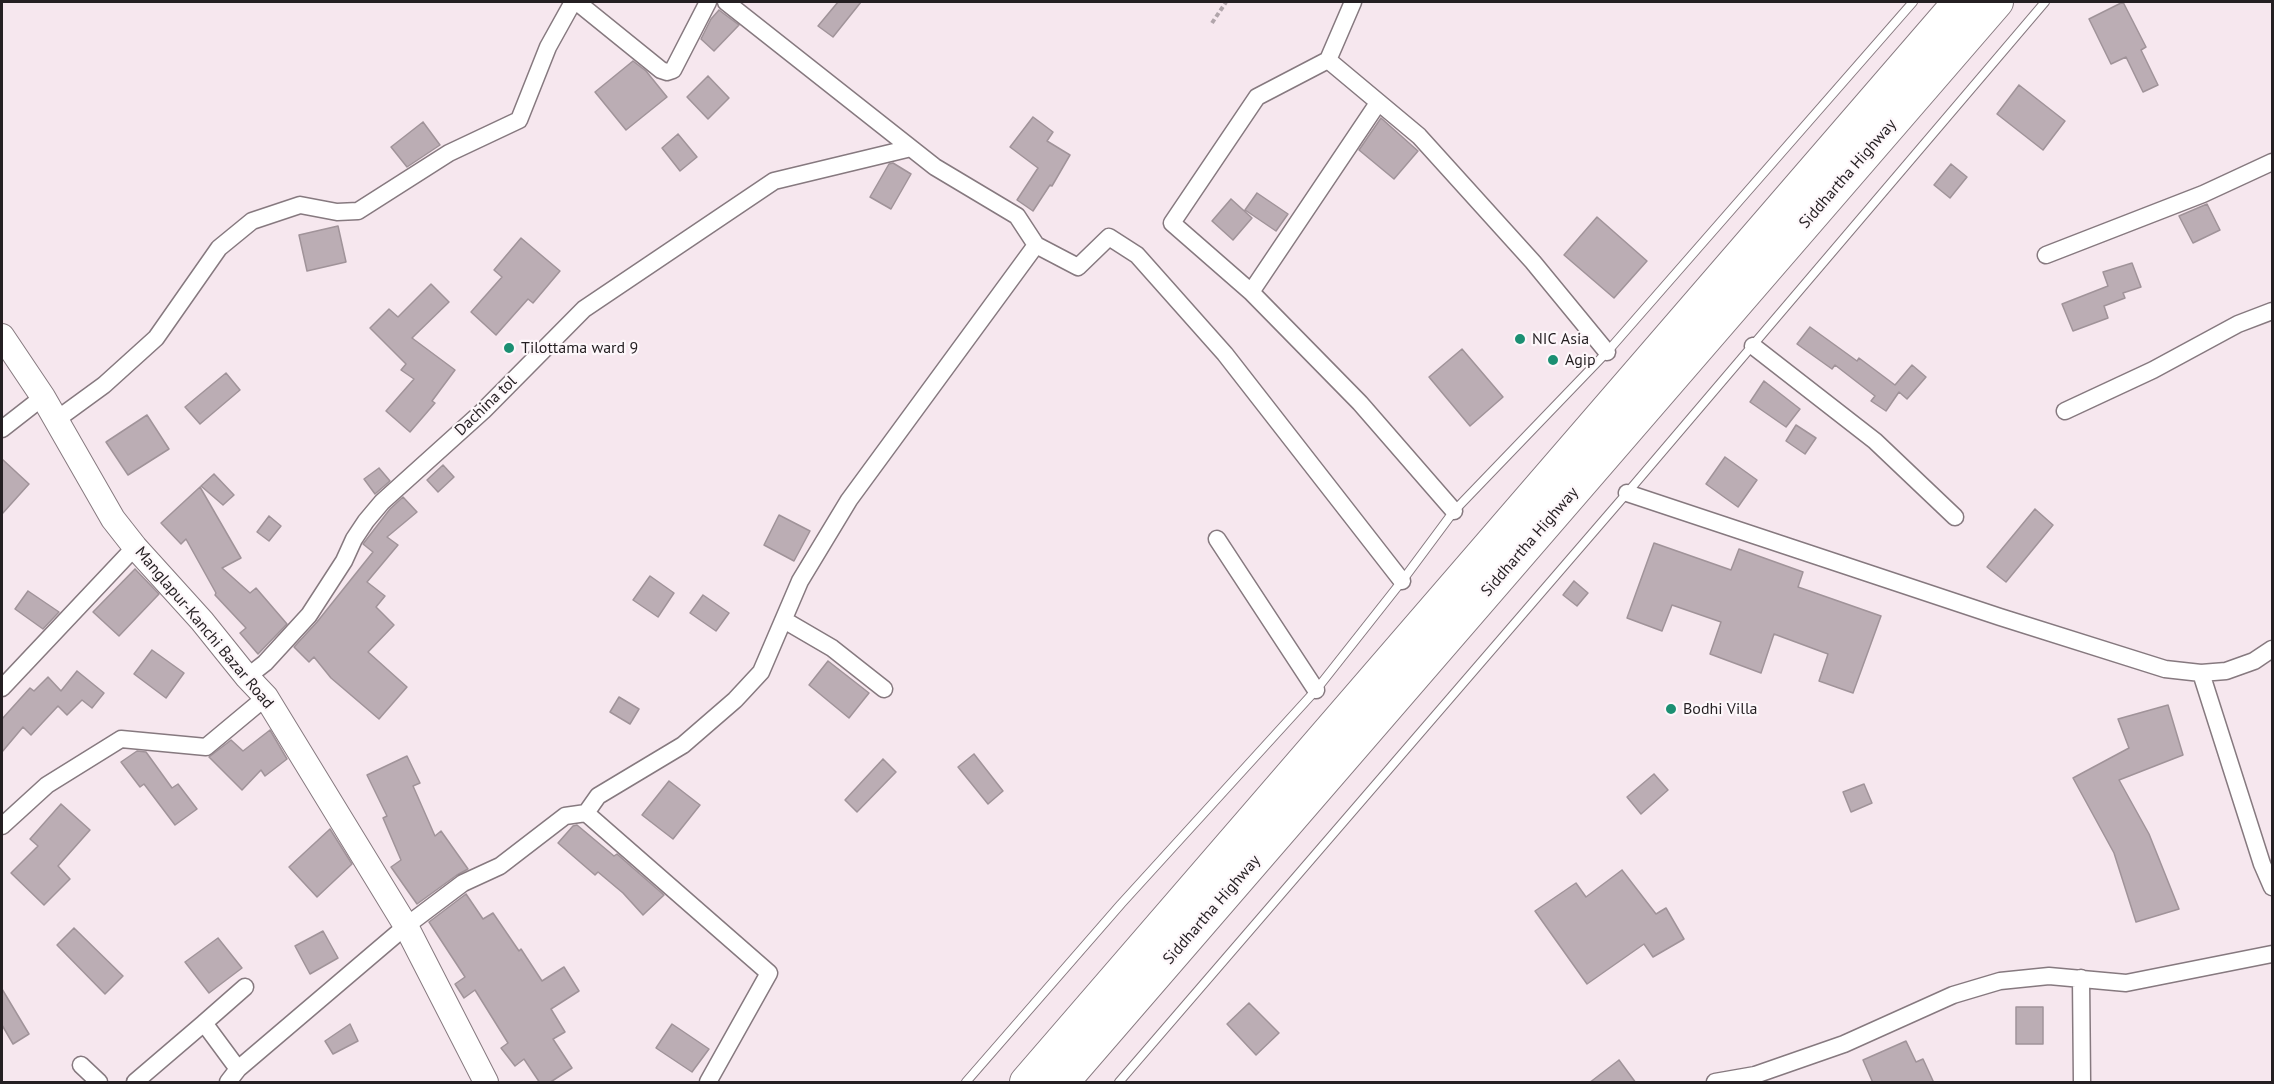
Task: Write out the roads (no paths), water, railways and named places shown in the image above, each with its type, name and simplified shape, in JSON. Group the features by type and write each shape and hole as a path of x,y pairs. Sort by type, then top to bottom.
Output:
{"highway":[{"name":"Siddhartha Highway","path":"1026,1083 1959,2"},
{"name":"Siddhartha Highway","path":"1063,1083 1997,2"}],"street":[{"path":"56,420 104,385 156,338 219,248 252,221 300,205 337,212 358,211 449,153 519,120 548,47 575,2 661,70 667,72 673,70 708,2"},
{"path":"726,2 936,167 1017,216 1036,245 1078,267 1109,237 1137,255 1225,354 1402,581"},
{"path":"1353,2 1328,60 1257,97 1172,222 1251,292 1360,403 1454,511"},
{"path":"1328,60 1419,136 1533,262 1607,352"},
{"path":"1251,292 1378,103"},
{"name":"Dachina tol","path":"247,677 265,663 309,615 344,561 354,539 382,502 483,411 584,309 774,181 911,148"},
{"path":"2046,255 2203,194 2272,162"},
{"path":"204,1023 233,1076 406,926 463,883 500,866 565,816 586,813 598,796 683,745 735,700 761,672 800,581 849,500 1036,245"},
{"path":"2065,411 2152,370 2238,324 2272,311"},
{"name":"Manglapur-Kanchi Bazar Road","path":"2,336 43,397 113,519 266,697 406,926 486,1083"},
{"path":"1753,346 1875,441 1955,517"},
{"path":"2,429 43,397"},
{"path":"1628,493 2000,617 2165,669 2201,673 2226,671 2254,662 2272,649"},
{"path":"1217,540 1316,690"},
{"path":"2,688 135,547"},
{"path":"784,620 832,648 884,689"},
{"path":"2201,673 2262,864 2272,887"},
{"path":"2,826 47,785 121,739 206,747 266,697"},
{"path":"586,813 769,972 708,1083"},
{"path":"1715,1083 1758,1079 1844,1044 1953,995 2000,981 2049,976 2126,983 2272,954"},
{"path":"2081,978 2082,1083"},
{"path":"135,1083 245,987"},
{"path":"81,1065 99,1083"}],"lane":[{"path":"966,1083 1121,904 1316,690 1454,511 1607,352 1913,2"},
{"path":"1119,1083 1628,493 2045,2"}],"place":[{"name":"NIC Asia","path":"1520,339"},
{"name":"Tilottama ward 9","path":"509,348"},
{"name":"Agip","path":"1553,360"},
{"name":"Bodhi Villa","path":"1671,709"}]}
